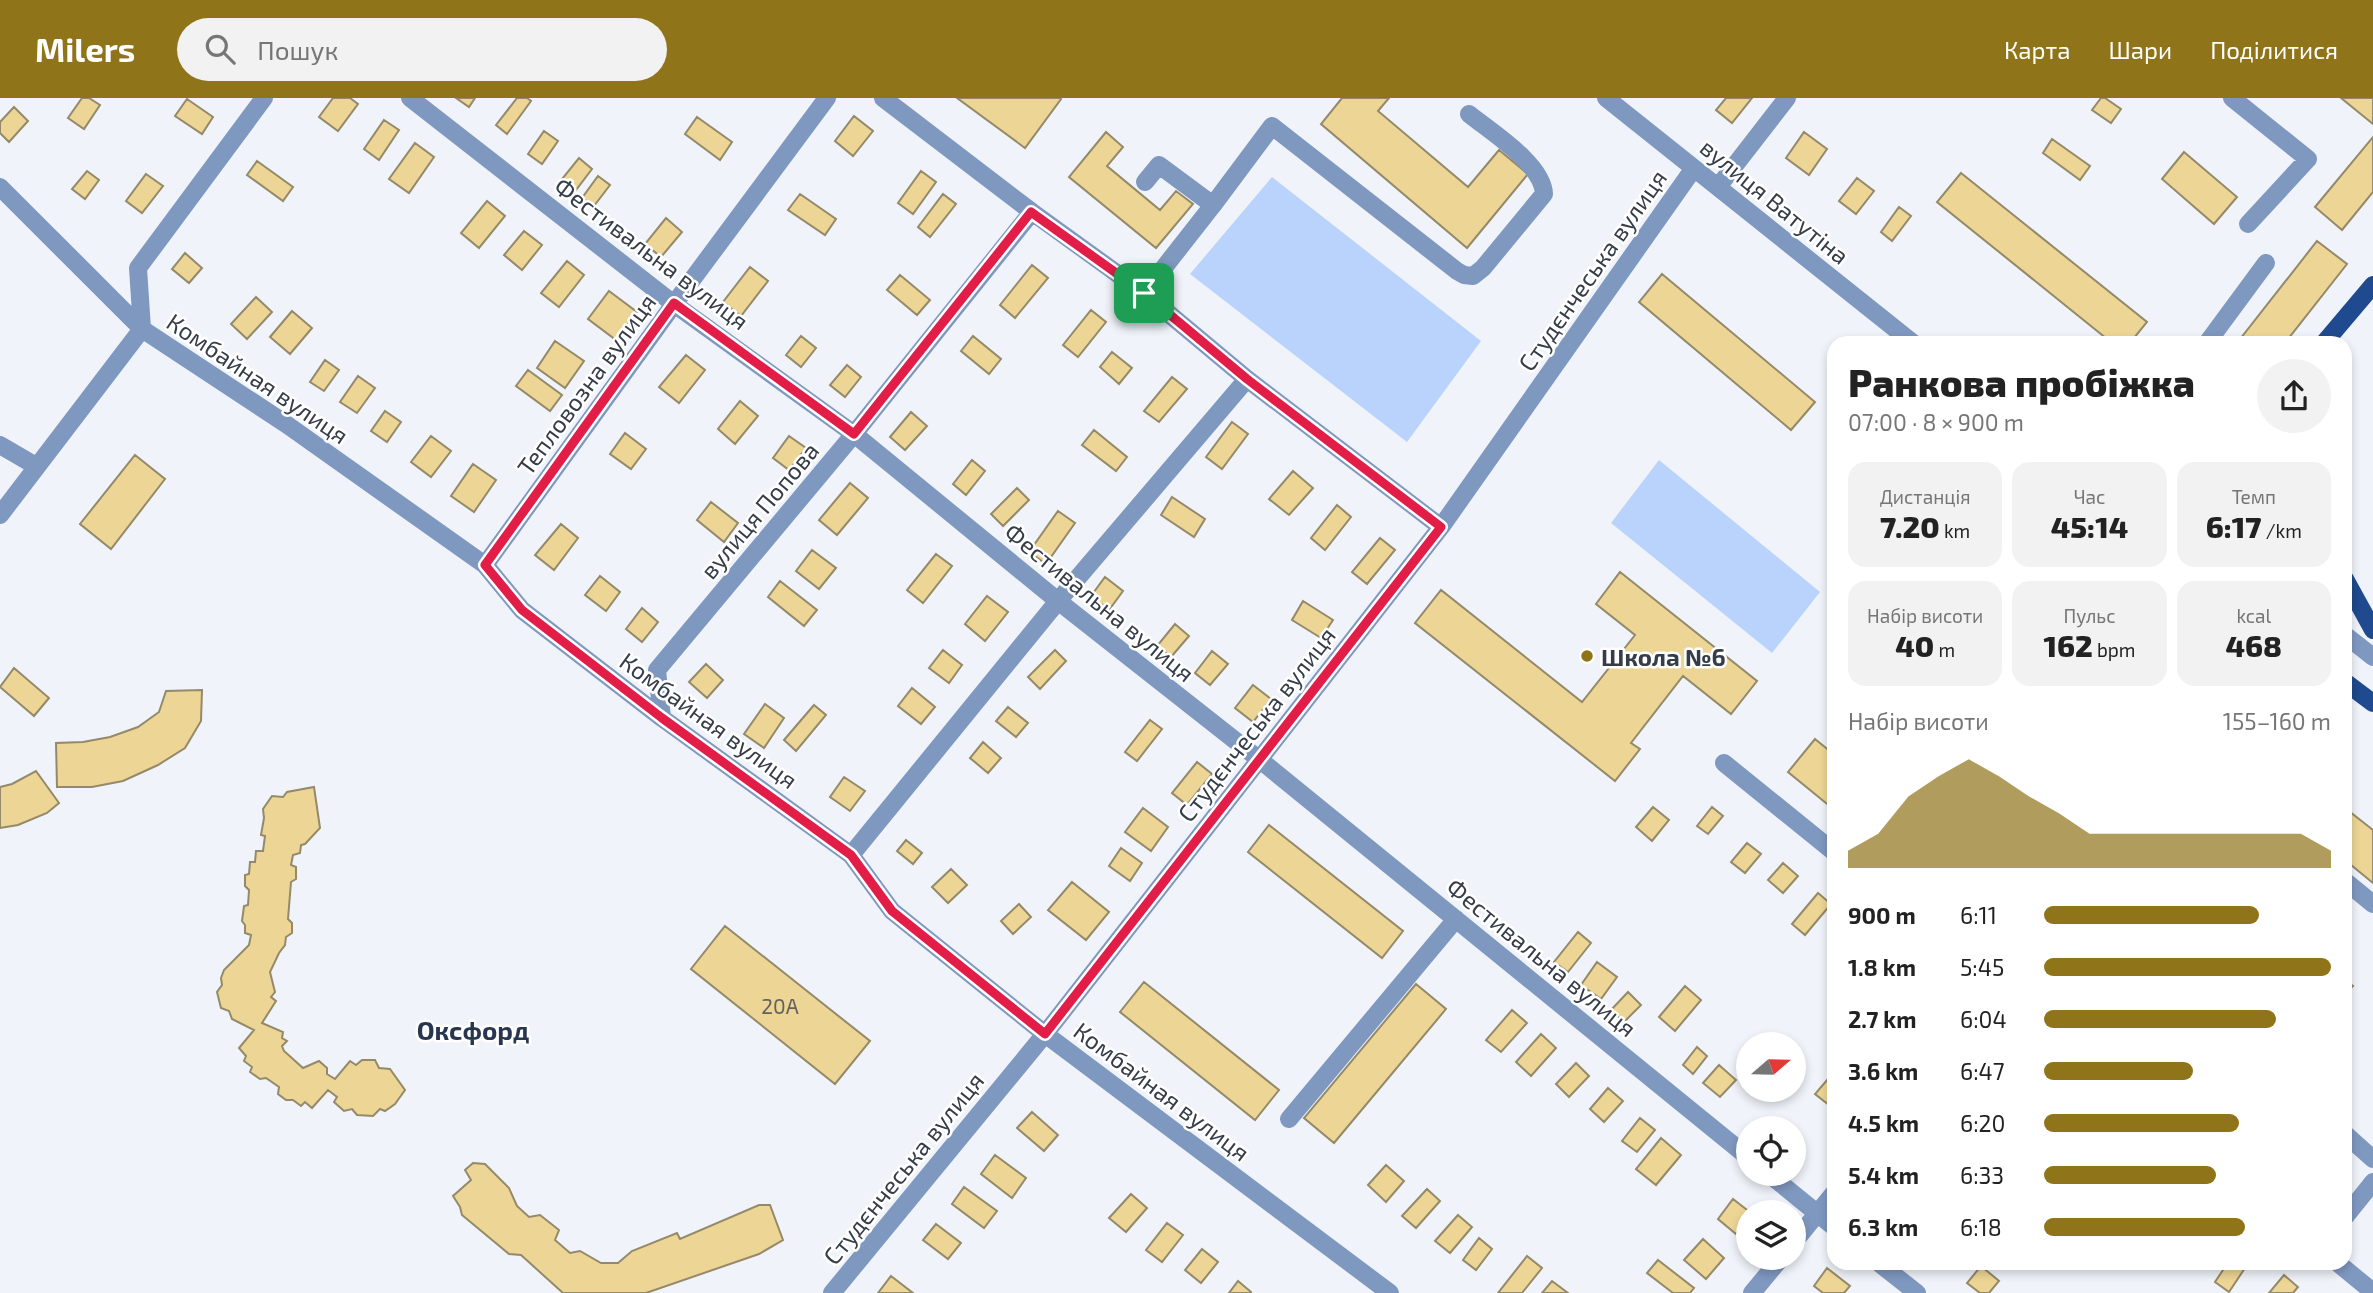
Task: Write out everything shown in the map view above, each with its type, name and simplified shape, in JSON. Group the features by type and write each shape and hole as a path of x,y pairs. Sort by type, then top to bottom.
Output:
{"main road":[{"path":"2330,336 2373,285"},
{"path":"2352,592 2373,630"},
{"path":"2352,687 2373,703"}],"street":[{"path":"0,516 142,330 138,268 264,98"},
{"name":"Фестивальна вулиця","path":"410,98 674,303 854,434 1736,1147"},
{"name":"Тепловозна вулиця","path":"485,565 674,303 827,98"},
{"path":"883,98 1031,212 1144,293 1247,379 1441,527"},
{"name":"вулиця Ватутіна","path":"1606,98 1904,336"},
{"path":"1718,187 1787,98"},
{"path":"2232,98 2308,159 2248,224"},
{"path":"1144,293 1272,127 1457,271 1473,276 1483,268 1544,194 1544,186 1528,163 1469,114"},
{"path":"1145,182 1159,164 1213,205"},
{"name":"Студєнчеська вулиця","path":"833,1293 1045,1034 1441,527 1694,168"},
{"name":"Комбайная вулиця","path":"0,187 142,330 286,424 485,565 522,610 662,718 851,855 892,911 1045,1034 1390,1293"},
{"name":"вулиця Попова","path":"662,718 657,670 854,434 1031,212"},
{"path":"2212,336 2266,263"},
{"path":"851,855 1058,601 1247,379"},
{"path":"0,445 36,466"},
{"path":"2352,640 2373,656"},
{"path":"1724,763 1827,846"},
{"path":"2352,887 2373,904"},
{"path":"1289,1119 1456,919"},
{"path":"2352,1140 2373,1159"},
{"path":"2352,1208 2373,1182"},
{"path":"1784,1186 1827,1221"},
{"path":"1806,1228 1827,1202"},
{"path":"1752,1293 1770,1270"},
{"path":"1888,1270 1917,1293"},
{"path":"2346,1270 2373,1292"}],"shaded area":[{"path":"1272,177 1481,341 1407,442 1190,274"},
{"path":"1659,460 1820,592 1772,653 1611,523"}],"building":[{"path":"82,98 89,98 100,105 84,129 68,118"},
{"path":"333,98 350,98 358,104 338,131 319,117"},
{"path":"456,98 475,98 469,107"},
{"path":"517,98 531,101 507,134 496,125"},
{"path":"957,98 1060,98 1061,99 1025,148"},
{"path":"1342,98 1389,98 1378,111 1468,187 1499,150 1528,174 1467,248 1321,124"},
{"path":"1726,98 1752,98 1732,123 1716,110"},
{"path":"2101,98 2121,109 2111,123 2092,110"},
{"path":"2341,98 2373,98 2373,124"},
{"path":"187,99 213,117 202,134 175,116"},
{"path":"14,107 28,121 9,142 0,133 0,122"},
{"path":"854,116 873,131 853,156 835,141"},
{"path":"697,117 732,142 720,160 685,134"},
{"path":"384,120 399,130 379,160 364,149"},
{"path":"544,131 558,141 542,164 528,154"},
{"path":"1106,132 1123,147 1107,166 1160,210 1176,191 1193,204 1156,248 1069,177"},
{"path":"1804,132 1827,149 1809,175 1786,158"},
{"path":"2373,137 2373,192 2342,230 2315,207"},
{"path":"2052,139 2090,166 2080,180 2043,153"},
{"path":"415,143 434,157 409,193 389,179"},
{"path":"2184,152 2237,197 2214,224 2162,179"},
{"path":"579,158 592,169 576,190 562,179"},
{"path":"257,161 293,187 283,201 247,175"},
{"path":"87,171 99,180 85,199 72,189"},
{"path":"921,171 936,182 913,214 898,203"},
{"path":"1961,173 2147,322 2136,336 2103,336 1937,202"},
{"path":"146,174 163,186 142,213 126,201"},
{"path":"598,176 610,185 594,206 582,198"},
{"path":"1857,178 1874,191 1856,214 1839,201"},
{"path":"800,194 836,219 825,235 788,210"},
{"path":"943,194 956,204 930,237 918,227"},
{"path":"487,201 505,216 479,248 461,233"},
{"path":"1899,207 1911,216 1892,241 1881,232"},
{"path":"666,218 682,232 661,257 645,244"},
{"path":"524,231 542,245 522,270 504,255"},
{"path":"2317,241 2347,264 2290,336 2242,336"},
{"path":"185,253 202,268 189,283 172,269"},
{"path":"567,261 584,275 559,307 541,293"},
{"path":"1032,265 1048,278 1015,318 1000,305"},
{"path":"750,267 768,281 741,316 723,302"},
{"path":"1662,274 1815,402 1791,430 1639,302"},
{"path":"900,275 930,300 917,315 887,290"},
{"path":"609,291 637,312 616,340 588,319"},
{"path":"256,297 272,312 247,339 231,324"},
{"path":"1091,310 1106,322 1078,357 1063,345"},
{"path":"292,311 312,328 290,354 270,337"},
{"path":"801,336 816,348 801,367 786,355"},
{"path":"973,336 1001,359 989,374 961,351"},
{"path":"555,341 584,361 565,388 537,368"},
{"path":"1112,352 1132,368 1119,384 1100,367"},
{"path":"686,355 705,370 679,403 659,387"},
{"path":"325,360 339,370 324,391 310,382"},
{"path":"847,365 861,377 845,397 830,385"},
{"path":"528,370 562,395 550,411 516,386"},
{"path":"358,376 375,388 357,413 340,402"},
{"path":"1172,377 1187,389 1159,422 1144,411"},
{"path":"740,401 758,416 735,444 718,429"},
{"path":"385,411 401,422 387,442 371,431"},
{"path":"911,412 927,426 905,450 890,437"},
{"path":"1232,422 1248,434 1222,469 1206,457"},
{"path":"1094,430 1127,457 1116,471 1082,445"},
{"path":"625,433 646,449 631,469 610,454"},
{"path":"431,436 451,451 431,477 411,462"},
{"path":"789,436 806,448 789,470 773,458"},
{"path":"135,455 165,479 111,549 80,524"},
{"path":"972,460 985,471 966,495 953,484"},
{"path":"473,464 496,480 474,512 451,496"},
{"path":"1293,471 1313,488 1289,515 1269,499"},
{"path":"850,483 868,498 837,535 819,520"},
{"path":"1017,488 1029,500 1003,526 991,514"},
{"path":"1172,497 1205,519 1194,537 1161,515"},
{"path":"711,502 738,523 724,542 697,520"},
{"path":"1337,505 1351,517 1325,550 1311,538"},
{"path":"1058,511 1075,523 1046,564 1029,552"},
{"path":"561,524 578,538 554,570 535,555"},
{"path":"1380,538 1395,550 1367,584 1352,572"},
{"path":"812,550 836,568 819,589 796,571"},
{"path":"936,554 952,566 923,603 907,590"},
{"path":"1620,572 1757,681 1731,714 1683,676 1631,743 1640,749 1615,781 1415,623 1441,590 1582,702 1635,635 1596,604"},
{"path":"600,576 620,592 606,611 585,595"},
{"path":"1105,577 1123,591 1109,610 1091,596"},
{"path":"780,581 817,610 804,626 768,597"},
{"path":"987,596 1008,612 985,641 965,624"},
{"path":"1303,601 1333,620 1321,638 1292,620"},
{"path":"642,608 658,622 642,642 626,629"},
{"path":"1175,624 1189,636 1171,657 1157,646"},
{"path":"943,650 962,665 949,683 929,668"},
{"path":"1055,650 1066,661 1040,689 1028,677"},
{"path":"1212,651 1228,664 1210,685 1195,673"},
{"path":"706,664 723,680 707,698 689,682"},
{"path":"14,668 49,698 34,716 0,687"},
{"path":"1253,685 1271,699 1253,722 1235,708"},
{"path":"912,688 935,707 921,724 898,706"},
{"path":"202,690 201,721 185,748 158,765 123,781 92,787 57,787 56,743 110,737 138,727 159,712 166,691"},
{"path":"765,704 784,718 764,748 744,734"},
{"path":"814,705 826,715 796,751 784,740"},
{"path":"1008,707 1028,723 1016,737 996,721"},
{"path":"1150,720 1162,729 1137,761 1125,752"},
{"path":"1815,739 1827,749 1827,804 1788,772"},
{"path":"983,742 1001,758 988,773 970,758"},
{"path":"1197,762 1212,774 1187,805 1172,793"},
{"path":"36,771 59,803 47,813 18,825 0,828 0,787 12,784"},
{"path":"844,777 865,791 850,811 830,797"},
{"path":"314,787 320,828 301,845 300,853 293,855 291,865 296,867 296,879 291,882 288,919 292,923 292,933 286,937 285,945 270,972 275,992 271,997 276,1001 262,1023 283,1032 282,1038 287,1041 282,1046 284,1051 303,1068 319,1061 327,1068 327,1074 335,1079 350,1061 356,1065 362,1060 375,1060 379,1068 390,1069 405,1090 395,1104 385,1111 380,1109 373,1116 357,1115 352,1109 344,1111 334,1102 337,1097 328,1090 312,1108 305,1102 301,1106 278,1094 279,1087 266,1078 260,1079 250,1072 252,1067 244,1061 246,1056 239,1048 254,1030 232,1019 229,1011 221,1008 217,992 222,985 224,970 249,945 251,935 245,933 242,921 244,906 248,905 249,890 245,886 245,875 249,874 250,862 255,862 256,851 263,851 263,809 272,796 283,797 287,792"},
{"path":"1653,807 1669,820 1652,841 1636,827"},
{"path":"1712,807 1723,816 1708,834 1697,826"},
{"path":"1143,808 1168,827 1151,851 1125,832"},
{"path":"2352,814 2373,830 2373,883 2352,866"},
{"path":"1269,825 1403,931 1382,958 1248,852"},
{"path":"906,840 922,853 913,864 897,851"},
{"path":"1747,843 1761,854 1745,873 1731,862"},
{"path":"1121,848 1142,863 1130,881 1109,866"},
{"path":"1783,863 1798,876 1783,893 1768,880"},
{"path":"951,869 967,885 948,903 932,887"},
{"path":"1072,882 1109,912 1086,940 1048,910"},
{"path":"1818,893 1827,901 1827,909 1805,935 1792,924"},
{"path":"1019,904 1031,917 1013,934 1001,921"},
{"path":"725,926 870,1041 835,1084 691,969"},
{"path":"1578,932 1591,943 1568,972 1554,962"},
{"path":"1597,962 1617,977 1601,999 1581,985"},
{"path":"1144,982 1279,1090 1255,1120 1120,1012"},
{"path":"1416,984 1446,1009 1334,1143 1304,1118"},
{"path":"1685,986 1701,1000 1675,1031 1659,1017"},
{"path":"1628,992 1641,1005 1624,1022 1611,1010"},
{"path":"1512,1010 1527,1023 1501,1052 1486,1040"},
{"path":"1541,1034 1556,1048 1531,1076 1516,1062"},
{"path":"1697,1047 1707,1056 1693,1074 1683,1065"},
{"path":"1576,1063 1589,1076 1569,1097 1556,1084"},
{"path":"1719,1065 1736,1080 1720,1097 1703,1083"},
{"path":"1827,1080 1827,1103 1815,1094"},
{"path":"1608,1088 1623,1101 1604,1122 1590,1109"},
{"path":"1032,1112 1058,1135 1044,1151 1017,1128"},
{"path":"1640,1118 1655,1130 1637,1152 1622,1141"},
{"path":"1661,1138 1681,1155 1656,1185 1636,1169"},
{"path":"995,1155 1026,1178 1012,1198 981,1174"},
{"path":"473,1163 485,1164 509,1188 517,1206 529,1217 540,1215 559,1230 555,1240 570,1253 580,1251 601,1263 618,1263 632,1251 677,1233 680,1239 759,1205 770,1205 783,1240 759,1254 646,1293 563,1293 521,1255 509,1254 462,1215 453,1196 471,1180 465,1170"},
{"path":"1386,1165 1404,1181 1386,1202 1368,1185"},
{"path":"964,1187 997,1211 984,1228 952,1204"},
{"path":"1427,1189 1440,1201 1416,1228 1402,1216"},
{"path":"1131,1194 1147,1208 1126,1232 1109,1218"},
{"path":"1733,1199 1736,1201 1736,1234 1718,1219"},
{"path":"1458,1215 1472,1227 1450,1253 1435,1241"},
{"path":"1167,1223 1183,1235 1162,1262 1146,1250"},
{"path":"936,1224 961,1243 948,1259 923,1240"},
{"path":"1479,1238 1492,1249 1476,1270 1463,1260"},
{"path":"1703,1239 1724,1258 1706,1279 1684,1260"},
{"path":"1202,1249 1218,1262 1201,1283 1185,1270"},
{"path":"1527,1256 1542,1268 1522,1293 1498,1293"},
{"path":"1658,1260 1694,1288 1690,1293 1673,1293 1647,1273"},
{"path":"1827,1268 1850,1286 1844,1293 1823,1293 1814,1286"},
{"path":"1978,1270 1986,1270 1999,1281 1989,1293 1980,1293 1967,1283"},
{"path":"2223,1270 2244,1270 2229,1292 2215,1282"},
{"path":"2284,1275 2298,1287 2293,1293 2269,1293"},
{"path":"891,1276 913,1293 878,1293"},
{"path":"1238,1281 1251,1292 1251,1293 1229,1293"},
{"path":"1552,1281 1568,1293 1542,1293"}],"place":[{"name":"Школа №6","path":"1587,656"}],"district":[{"name":"Оксфорд","path":"473,1029"}],"route":[{"path":"1031,212 1144,293 1247,379 1441,527 1045,1034 892,911 851,855 662,718 522,610 485,565 674,303 854,434 1031,212"}]}
